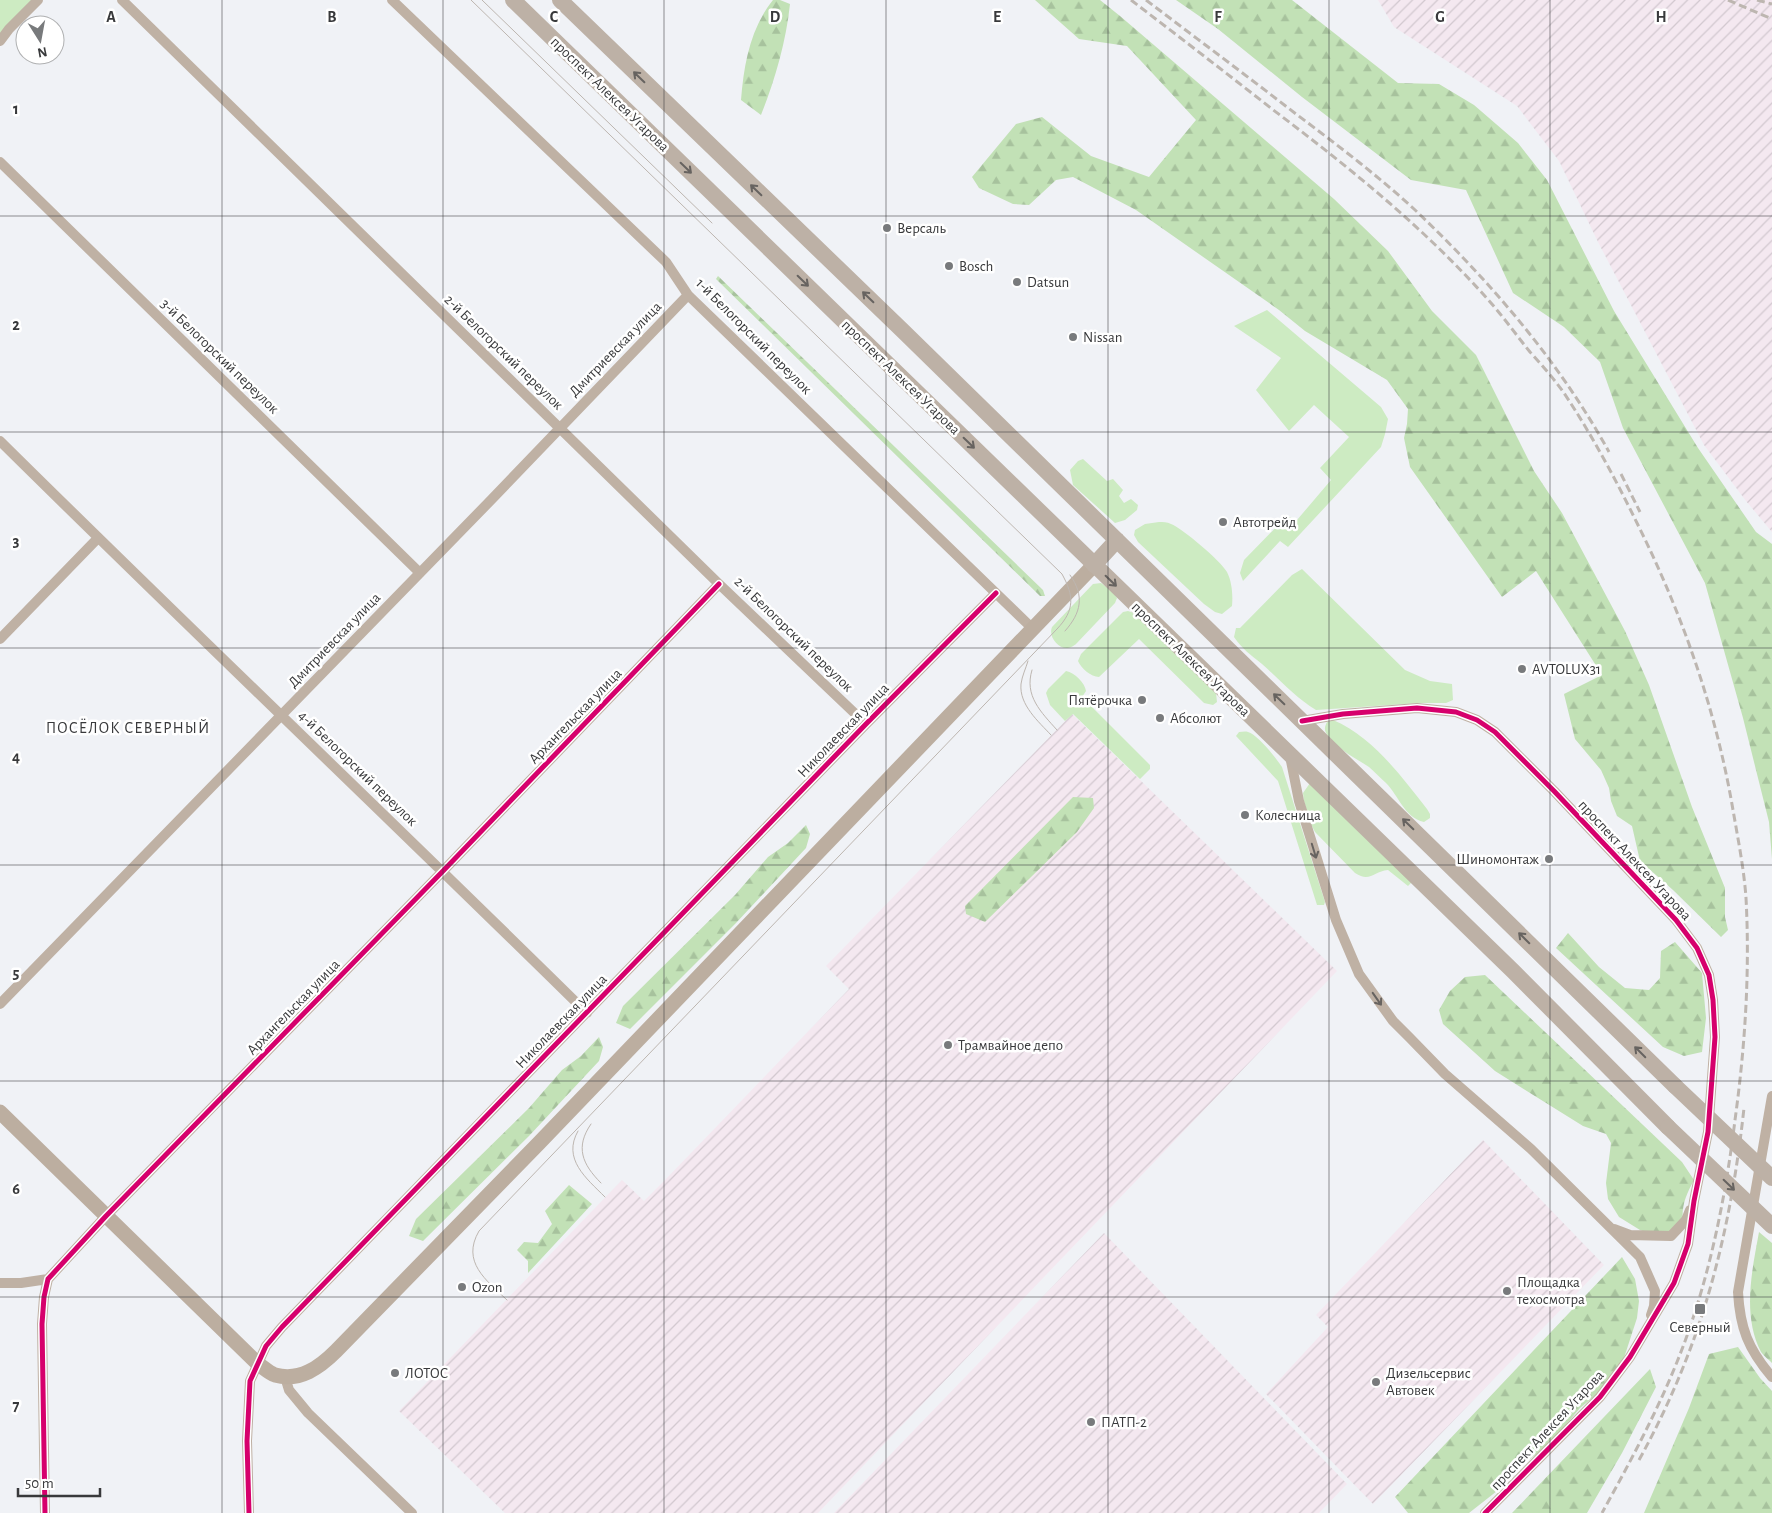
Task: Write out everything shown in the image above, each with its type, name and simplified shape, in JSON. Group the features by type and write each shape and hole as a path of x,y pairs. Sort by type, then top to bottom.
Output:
{"main road":[{"name":"проспект Алексея Угарова","path":"513,0 1289,753 1520,978 1668,1127 1772,1226"},
{"path":"560,0 1117,540 1675,1086 1772,1178"},
{"path":"0,1112 258,1364 273,1374 285,1376 308,1372 321,1366 539,1144 1117,540"}],"street":[{"path":"0,41 9,29 38,0"},
{"name":"2-й Белогорский переулок","path":"122,0 719,584 866,724"},
{"name":"1-й Белогорский переулок","path":"392,0 666,262 688,295 1033,629"},
{"name":"3-й Белогорский переулок","path":"0,162 420,572"},
{"name":"Дмитриевская улица","path":"0,1004 688,295"},
{"name":"4-й Белогорский переулок","path":"0,441 587,1013"},
{"path":"0,639 98,538"},
{"name":"Архангельская улица","path":"48,1279 106,1216 443,871 719,584"},
{"name":"Николаевская улица","path":"249,1513 248,1395 250,1382 266,1346 282,1327 866,724 996,593"},
{"name":"проспект Алексея Угарова","path":"1302,722 1343,714 1417,708 1456,712 1477,720 1495,732 1554,791 1676,920 1697,948 1709,975 1714,1000 1714,1046 1708,1132 1694,1200 1688,1244 1674,1283 1630,1357 1600,1397 1485,1513"},
{"name":"проспект Алексея Угарова","path":"1289,753 1299,801 1336,920 1359,974 1393,1021 1445,1074 1531,1149 1640,1257 1655,1291 1654,1306 1647,1329"},
{"path":"1772,1096 1738,1292 1740,1316 1749,1344 1760,1364 1772,1377"},
{"name":"проспект Алексея Угарова","path":"1609,1226 1630,1235 1671,1236 1686,1220 1694,1200"},
{"path":"0,1283 21,1283 48,1279 42,1324 45,1513"},
{"path":"285,1376 290,1390 308,1413 412,1513"}],"shaded area":[{"path":"1378,0 1772,0 1772,532 1704,445 1598,242 1559,161 1517,106 1394,27"},
{"name":"Трамвайное депо","path":"1072,714 1337,971 818,1513 505,1513 399,1411 622,1180 644,1201 665,1180 849,989 826,966"},
{"path":"1483,1140 1604,1265 1373,1504 1266,1394 1328,1327 1316,1315"},
{"path":"1104,1233 1347,1484 1319,1513 834,1513"}],"green space":[{"path":"0,0 33,0 18,15 15,15 15,19 0,34"},
{"path":"773,0 780,0 790,4 779,61 761,115 741,100 742,87 749,47 765,11"},
{"path":"1035,0 1100,0 1120,16 1334,199 1388,251 1432,311 1476,355 1534,471 1562,513 1625,631 1649,685 1692,807 1725,888 1725,917 1728,930 1721,937 1640,861 1632,826 1617,816 1611,801 1609,788 1601,770 1575,739 1564,694 1602,675 1536,571 1502,597 1410,467 1404,438 1408,409 1387,380 1305,331 1279,310 1136,210 1073,177 1056,180 1029,205 1013,204 979,188 972,177 1016,124 1042,117 1091,156 1149,177 1196,120 1127,46 1079,39"},
{"path":"1176,0 1292,0 1398,83 1439,84 1474,105 1518,143 1547,180 1614,311 1698,448 1756,532 1772,544 1772,859 1769,822 1743,718 1705,583 1623,428 1600,362 1564,327 1513,293 1466,190 1411,180 1302,97 1218,29"},
{"path":"718,276 1043,590 1045,596 1040,596 716,279"},
{"path":"1267,310 1381,407 1388,419 1381,447 1288,547 1280,541 1243,581 1240,573 1244,560 1287,516 1297,520 1331,480 1320,468 1349,437 1314,405 1289,431 1256,390 1281,358 1234,326"},
{"path":"1083,459 1107,481 1113,479 1123,490 1119,496 1124,503 1131,499 1138,505 1137,510 1125,520 1115,523 1073,485 1070,470 1078,461"},
{"path":"1170,523 1184,532 1210,553 1227,572 1232,589 1232,606 1222,614 1215,612 1204,604 1138,542 1134,535 1135,530 1145,524"},
{"path":"1302,569 1405,670 1430,681 1452,684 1453,700 1446,703 1316,710 1295,694 1244,649 1234,637 1236,628 1240,628 1292,575"},
{"path":"1101,583 1112,591 1117,598 1115,603 1071,647 1064,648 1057,644 1051,634 1052,627 1093,584"},
{"path":"1123,612 1134,613 1216,693 1217,702 1213,705 1204,703 1139,639 1099,677 1090,674 1079,664 1078,661 1081,654"},
{"path":"1066,671 1076,676 1084,685 1086,691 1082,697 1150,765 1150,769 1140,779 1073,714 1065,721 1050,705 1046,693"},
{"path":"1333,720 1361,736 1385,758 1427,809 1430,818 1424,822 1411,816 1386,783 1369,767 1330,739 1326,733 1325,726 1327,722"},
{"path":"1239,732 1248,732 1257,737 1282,767 1325,902 1324,905 1317,905 1278,781 1236,736"},
{"path":"1310,783 1412,882 1408,886 1388,870 1368,877 1360,876 1315,832 1310,822 1303,793"},
{"path":"1073,797 1093,798 1094,808 1077,832 985,922 966,914 965,906"},
{"path":"806,825 810,834 806,848 736,923 630,1029 616,1023 623,1006 735,895 768,857 788,843"},
{"path":"1568,933 1599,967 1625,988 1649,990 1660,978 1661,951 1675,942 1702,973 1706,1018 1702,1052 1684,1056 1663,1047 1556,948"},
{"path":"1485,975 1682,1162 1694,1180 1685,1201 1683,1223 1668,1232 1653,1235 1640,1230 1619,1217 1608,1199 1606,1183 1611,1143 1606,1134 1583,1126 1495,1071 1443,1024 1439,1010 1450,991 1465,977"},
{"path":"599,1037 603,1047 599,1061 529,1136 423,1241 409,1236 416,1219 529,1108 562,1070 581,1056"},
{"path":"569,1185 592,1204 528,1273 528,1261 517,1250 524,1242 538,1243 552,1224 545,1211"},
{"path":"1759,1232 1772,1243 1772,1363 1761,1352 1755,1338 1750,1308 1750,1293"},
{"path":"1622,1257 1635,1279 1639,1301 1637,1318 1623,1361 1612,1382 1580,1408 1549,1445 1518,1468 1497,1491 1469,1513 1408,1513 1395,1497"},
{"path":"1738,1347 1760,1378 1772,1391 1772,1513 1644,1513 1689,1408 1709,1354"},
{"path":"1650,1369 1656,1387 1622,1453 1587,1513 1512,1513"}],"tram line":[{"path":"471,0 1062,574 1069,589 1071,603 1067,615 1057,629 479,1231 474,1242 474,1261 484,1278 507,1300"},
{"path":"482,0 712,223"},
{"path":"1065,631 1075,618 1079,604 1078,590 1070,575"},
{"path":"1028,661 1021,684 1023,699 1036,719 1051,735"},
{"path":"1032,670 1030,679 1032,696 1040,710 1057,730"},
{"path":"591,1124 583,1140 583,1155 589,1169 601,1183"},
{"path":"578,1131 573,1150 578,1167 605,1197"}],"railway":[{"path":"1131,0 1359,177 1441,250 1496,309 1564,393 1584,425 1612,475 1654,559 1696,664 1726,773 1744,876 1747,954 1742,1065 1726,1182 1714,1243 1698,1303 1669,1381 1651,1420 1602,1513"},
{"path":"1146,0 1356,160 1400,196 1442,236 1495,293 1545,354 1589,418 1609,452"},
{"path":"1728,0 1772,19"},
{"path":"1757,0 1772,4"},
{"path":"1621,474 1640,512"},
{"path":"1639,1460 1680,1375 1710,1289 1731,1201 1744,1108"}],"cycle path":[{"path":"45,1513 42,1324 44,1297 48,1279 106,1216 443,871 719,584"},
{"path":"249,1513 247,1441 250,1381 266,1346 282,1327 866,724 996,593"},
{"path":"1302,721 1343,714 1417,708 1456,712 1477,720 1495,732 1554,791 1676,920 1697,948 1709,975 1713,1000 1715,1037 1708,1132 1694,1201 1688,1244 1674,1283 1630,1357 1600,1397 1485,1513"}],"place":[{"name":"Версаль","path":"887,228"},
{"name":"Bosch","path":"949,266"},
{"name":"Datsun","path":"1017,282"},
{"name":"Nissan","path":"1073,337"},
{"name":"Автотрейд","path":"1223,522"},
{"name":"AVTOLUX31","path":"1522,669"},
{"name":"Пятёрочка","path":"1142,700"},
{"name":"Абсолют","path":"1160,718"},
{"name":"Колесница","path":"1245,815"},
{"name":"Шиномонтаж","path":"1549,859"},
{"name":"Трамвайное депо","path":"948,1045"},
{"name":"Ozon","path":"462,1287"},
{"name":"Площадка техосмотра","path":"1507,1291"},
{"name":"Северный","path":"1700,1309"},
{"name":"ЛОТОС","path":"395,1373"},
{"name":"Дизельсервис Автовек","path":"1376,1382"},
{"name":"ПАТП-2","path":"1091,1422"}],"district":[{"name":"ПОСЁЛОК СЕВЕРНЫЙ","path":"128,727"}]}
